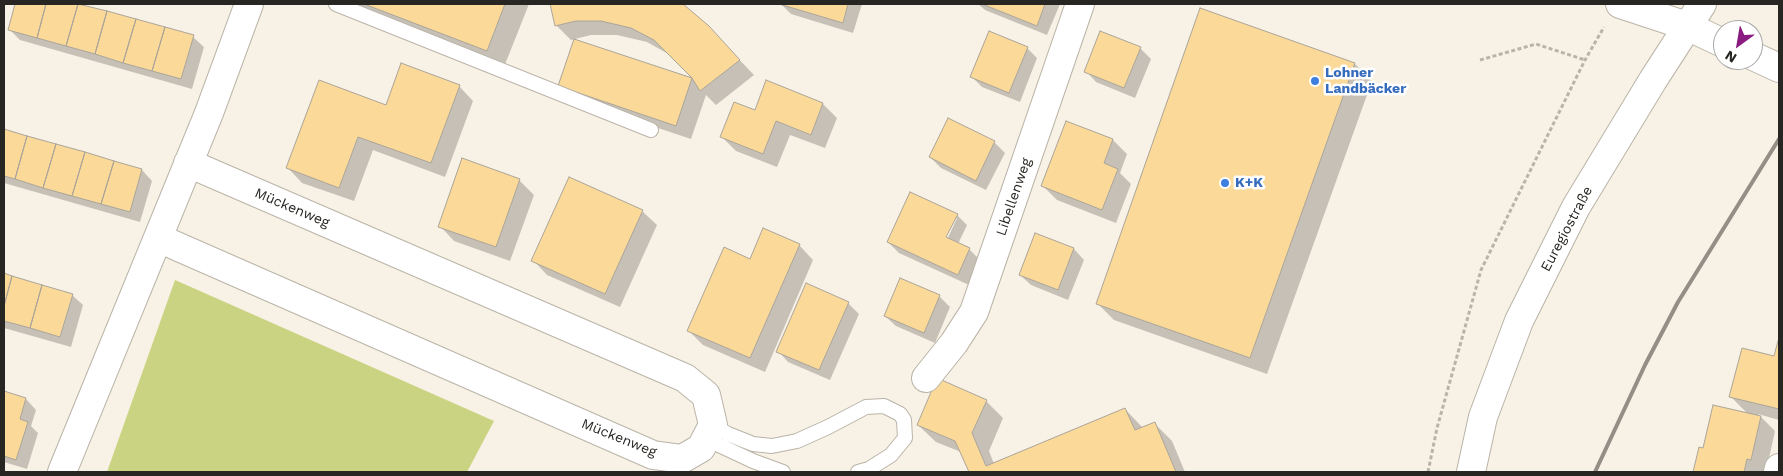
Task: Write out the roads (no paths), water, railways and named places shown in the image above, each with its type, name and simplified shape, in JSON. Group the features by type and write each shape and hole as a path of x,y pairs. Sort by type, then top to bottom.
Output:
{"street":[{"path":"62,472 188,163 249,4"},
{"name":"Libellenweg","path":"926,378 954,343 974,312 1080,4"},
{"name":"Euregiostraße","path":"1471,472 1483,417 1519,321 1576,207 1702,4"},
{"path":"1614,12 1687,26 1713,38"},
{"path":"1763,61 1779,68"},
{"name":"Mückenweg","path":"158,238 653,454 682,459 702,448 709,432 706,395 685,378 188,163"},
{"path":"1778,472 1779,468"}],"lane":[{"path":"336,4 651,130"},
{"path":"709,432 728,434 753,444 772,446 797,441 828,428 866,407 884,406 900,414 904,420 905,438 891,455 869,469 858,472"},
{"path":"709,432 753,462 783,472"}],"railway":[{"path":"1595,472 1645,365 1678,302 1779,139"}],"place":[{"name":"Lohner Landbäcker","path":"1315,81"},
{"name":"K+K","path":"1225,183"}]}
